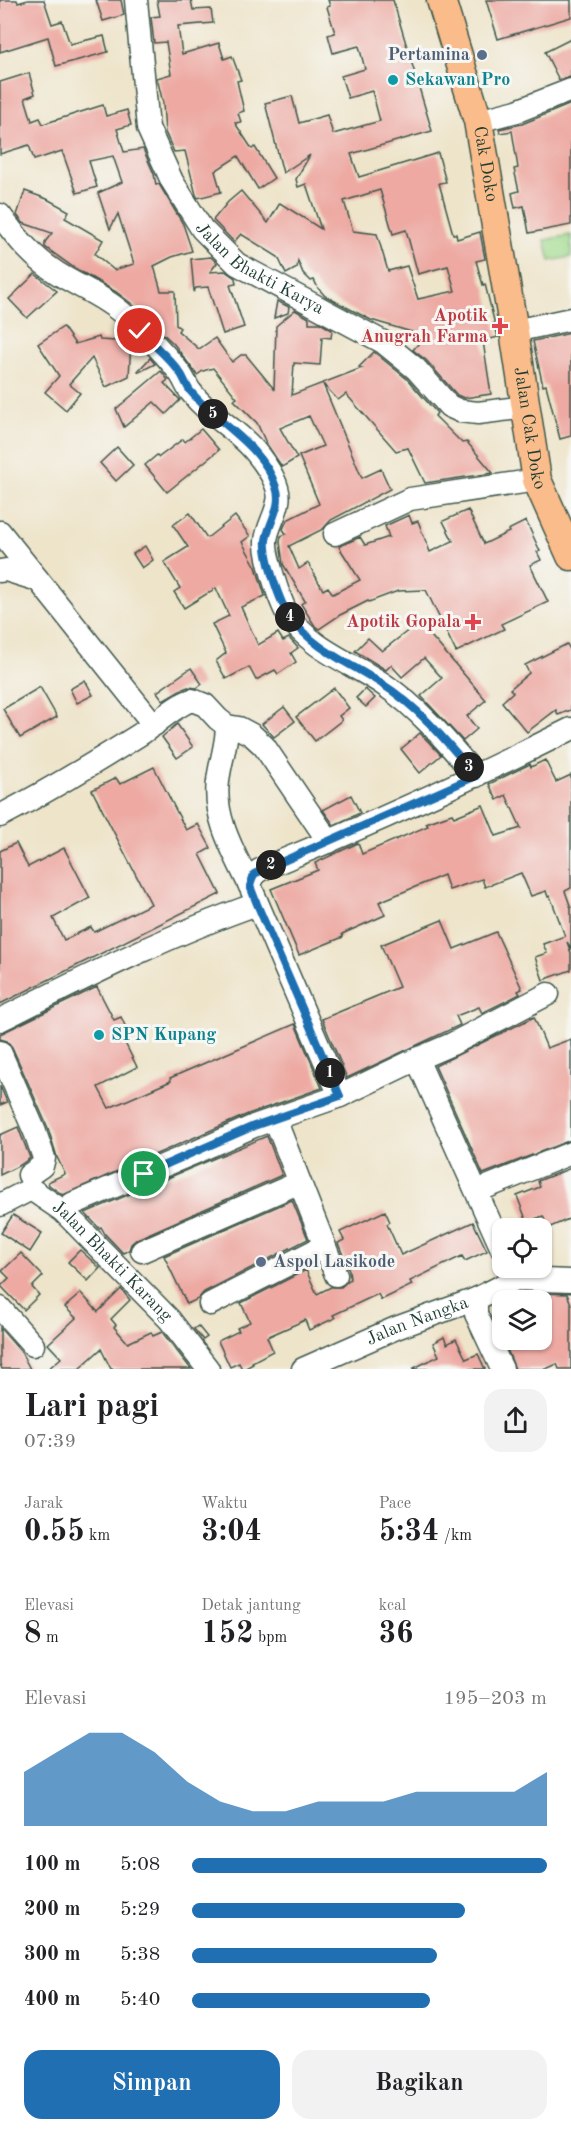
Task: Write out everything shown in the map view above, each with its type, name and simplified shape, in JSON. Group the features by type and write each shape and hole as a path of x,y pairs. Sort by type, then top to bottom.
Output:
{"main road":[{"name":"Cak Doko","path":"441,0 478,121 514,331"},
{"name":"Jalan Cak Doko","path":"514,331 537,480 571,556"}],"street":[{"name":"Jalan Bhakti Karya","path":"136,0 148,128 172,181 202,230 237,264 383,342 400,355 449,406 460,411 478,412 526,407"},
{"path":"478,121 517,111 571,90"},
{"path":"0,215 27,250 55,272 115,307 180,373 191,392 214,415 242,436 257,453 272,478 279,501 266,542 280,600 289,616 301,631 318,645 383,684 413,708 476,776"},
{"path":"514,331 571,319"},
{"path":"335,534 410,499 537,480"},
{"path":"0,532 154,725"},
{"path":"0,571 6,570 38,580"},
{"path":"0,816 63,782 154,725 181,704 192,700 205,705 227,726 239,728 252,735 264,746 329,842"},
{"path":"227,726 227,742 217,783 218,799 227,838 254,895 340,1096"},
{"path":"254,895 254,874 260,870 329,842 476,776 571,729"},
{"path":"0,1020 125,958 229,914 254,895"},
{"path":"72,1204 254,1126 340,1096 452,1044 548,994"},
{"path":"0,1052 44,1158 42,1166 28,1175"},
{"path":"417,1059 492,1226"},
{"path":"275,1119 298,1183 336,1275"},
{"path":"477,1191 571,1153"},
{"path":"142,1251 298,1183"},
{"name":"Jalan Bhakti Karang","path":"0,1205 30,1189 63,1211 169,1319 208,1369"},
{"path":"210,1304 324,1246"},
{"name":"Jalan Nangka","path":"303,1369 396,1328 476,1299 506,1278"},
{"name":"Jalan Nangka","path":"549,1278 571,1281"},
{"path":"476,1299 476,1314 502,1369"},
{"path":"0,1308 33,1344"}],"green space":[{"path":"571,235 571,257 550,261 545,240"}],"building":[{"path":"0,0 17,0 18,3 28,0 44,0 52,24 62,21 70,44 104,36 108,52 56,66 48,37 0,52"},
{"path":"96,0 121,0 124,15 103,21"},
{"path":"157,0 191,0 193,10 211,9 213,23 178,26 182,54 219,43 224,59 232,56 241,80 237,81 244,111 238,113 241,122 235,123 252,149 255,147 274,178 258,189 238,156 215,171 221,192 198,198 196,195 185,151 174,152 165,132 163,103 157,78 171,74 166,42 154,43 151,17 160,16"},
{"path":"328,0 393,0 432,131 351,154 359,177 438,153 446,182 439,183 453,234 456,234 457,239 480,232 485,259 476,261 483,285 485,284 498,337 483,341 491,394 464,398 457,395 426,360 413,350 425,336 371,320 325,296 314,280 311,281 303,273 298,261 297,268 286,274 278,257 241,234 234,242 213,220 241,191 268,223 280,203 321,229 306,184 298,187 296,179 310,155 283,173 265,103 292,96 299,123 327,115 333,134 380,121 372,91 348,98 341,76 365,69 359,46 333,53 328,35 335,33 327,7 330,6","holes":["380,190 393,234 406,230 418,274 448,266 455,291 418,299 407,266 388,271 377,234 353,231 344,201"]},
{"path":"486,0 571,0 571,17 498,39"},
{"path":"571,39 571,77 559,80 545,52"},
{"path":"29,73 35,94 25,98 32,121 40,118 43,124 103,105 106,116 127,110 131,125 117,129 124,152 143,149 154,174 156,185 159,184 183,224 192,251 154,266 161,291 175,291 176,325 180,328 178,331 199,349 215,338 232,362 241,355 246,355 274,389 276,326 295,310 309,318 309,323 320,323 332,330 331,338 322,337 320,365 294,363 292,395 362,368 359,367 374,352 407,379 437,413 435,416 462,443 467,442 493,473 425,483 408,448 396,451 346,394 338,400 323,384 362,478 381,469 390,489 331,520 323,529 289,546 299,569 308,563 323,590 328,587 333,594 360,580 340,546 360,537 365,545 389,537 385,526 409,515 412,523 418,521 430,552 453,541 443,521 468,510 484,544 526,521 540,551 537,552 541,560 530,565 548,602 501,624 504,629 456,652 426,590 398,591 368,601 319,629 315,626 301,604 305,601 283,564 280,542 281,536 286,534 283,529 287,520 319,504 299,456 323,446 309,416 280,428 297,458 282,467 266,443 257,423 234,400 237,398 213,368 197,375 174,344 132,304 45,247 45,242 52,233 23,223 17,215 25,191 47,199 69,211 65,218 103,240 95,254 114,270 134,264 118,214 110,229 98,193 122,182 113,156 89,161 97,187 77,193 62,151 34,160 29,145 0,154 0,82"},
{"path":"571,104 571,225 529,233 524,206 515,208 512,193 519,191 514,169 518,168 512,131 500,133 499,129 522,124"},
{"path":"211,257 217,263 210,272 225,271 235,278 236,284 230,285 244,327 223,334 208,287 196,288 194,291 191,259"},
{"path":"35,274 57,291 27,318 9,299"},
{"path":"277,301 289,307 288,313 274,318"},
{"path":"63,327 75,344 99,337 100,340 131,342 129,376 106,387 92,358 69,384 80,393 66,410 45,392 59,376 38,344"},
{"path":"571,333 571,436 560,439 546,385 543,386 533,341"},
{"path":"150,358 155,364 139,372 138,371"},
{"path":"161,371 168,380 164,383 180,400 166,414 154,402 124,427 116,409"},
{"path":"201,429 219,450 167,492 145,465 183,439 185,442"},
{"path":"117,447 133,465 116,481 100,463"},
{"path":"190,513 207,538 235,516 250,536 242,542 256,567 265,596 241,607 258,645 278,633 283,641 289,638 298,648 291,653 296,662 278,674 275,670 256,680 249,667 226,679 216,661 226,653 212,624 229,616 216,588 184,608 174,592 180,588 164,562 188,547 173,525"},
{"path":"145,546 153,560 142,568 133,554"},
{"path":"419,622 486,700 467,716 477,729 463,741 421,696 442,678 424,658 402,677 391,665 386,670 355,651 368,638 382,651"},
{"path":"567,644 571,651 571,710 558,715 556,710 527,732 502,702 513,692 510,689 529,673 525,665"},
{"path":"191,668 202,684 197,688 188,687 180,690 163,700 157,692"},
{"path":"85,680 93,695 77,703 70,689"},
{"path":"40,687 57,717 20,738 3,709"},
{"path":"334,688 349,708 339,716 342,720 315,741 296,717"},
{"path":"365,689 375,698 366,707 356,698"},
{"path":"284,707 295,721 274,737 262,724"},
{"path":"177,724 193,747 177,758 162,737"},
{"path":"420,733 441,755 420,773 401,749"},
{"path":"545,760 556,782 571,775 571,888 565,891 571,908 571,948 567,942 571,953 571,970 543,980 535,957 547,953 543,944 565,936 550,896 548,897 546,891 531,896 521,873 485,887 482,879 449,890 444,875 379,902 385,915 342,934 343,937 299,955 271,889 318,870 315,863 358,843 362,854 428,826 426,823 452,814 454,817 483,805 496,836 521,828 506,795 497,800 489,784 530,764 531,767"},
{"path":"154,767 186,830 198,824 211,848 200,854 220,894 0,1004 0,851 16,843 28,867 64,848 90,898 53,918 64,940 91,927 94,932 151,904 92,790 116,778 120,784"},
{"path":"351,795 360,813 334,825 323,810"},
{"path":"442,920 454,949 496,932 522,989 518,991 520,994 482,1013 479,1007 456,1016 460,1025 347,1078 322,1019 399,987 381,945"},
{"path":"97,987 114,1020 121,1017 128,1032 121,1035 137,1067 98,1087 109,1108 171,1081 170,1078 295,1024 322,1088 248,1114 63,1195 48,1182 65,1174 48,1128 12,1047 7,1041 0,1039 0,1034"},
{"path":"534,1017 547,1048 571,1039 571,1140 483,1174 435,1066"},
{"path":"0,1086 7,1102 0,1105"},
{"path":"18,1127 30,1158 0,1175 0,1135"},
{"path":"267,1136 282,1175 137,1239 131,1244 129,1250 123,1253 101,1227 99,1228 85,1213"},
{"path":"571,1168 571,1218 552,1226 552,1218 543,1216 525,1218 517,1196 540,1187 538,1181"},
{"path":"292,1200 308,1239 204,1292 198,1299 187,1304 164,1256"},
{"path":"385,1211 390,1222 387,1224 401,1255 473,1222 487,1251 465,1261 462,1256 410,1281 412,1285 381,1300 378,1294 333,1315 335,1318 309,1330 305,1320 267,1337 273,1351 244,1369 239,1363 230,1367 218,1341 239,1331 237,1328 250,1322 241,1303 306,1270 317,1294 331,1287 341,1287 350,1279 349,1270 338,1243 344,1240 340,1232"},
{"path":"13,1215 42,1233 30,1252 1,1233"},
{"path":"80,1250 100,1268 88,1281 68,1262"},
{"path":"21,1253 43,1276 32,1287 39,1295 24,1310 1,1286 9,1278 2,1271"},
{"path":"121,1289 130,1300 111,1319 116,1325 114,1327 128,1343 151,1332 153,1336 162,1332 191,1369 111,1369 101,1349 79,1369 48,1369 61,1358 48,1344 76,1318 65,1307 81,1293 98,1312"},
{"path":"552,1293 567,1294 571,1304 571,1369 559,1369 557,1364 546,1369 515,1369 507,1350 552,1350"},
{"path":"198,1326 207,1337 203,1340 194,1329"},
{"path":"0,1328 21,1352 30,1369 2,1369"},
{"path":"444,1337 447,1344 456,1339 466,1359 478,1354 485,1369 412,1369 439,1356 433,1343"}],"place":[{"name":"Pertamina","path":"482,55"},
{"name":"Sekawan Pro","path":"393,80"},
{"name":"Apotik Anugrah Farma","path":"500,326"},
{"name":"Apotik Gopala","path":"473,622"},
{"name":"SPN Kupang","path":"99,1035"},
{"name":"Aspol Lasikode","path":"261,1262"}],"route":[{"path":"140,331 180,373 191,392 214,415 242,436 268,470 276,487 279,501 266,542 280,600 289,616 301,631 318,645 383,684 413,708 476,776 254,874 250,886 340,1096 254,1126 144,1174"}]}
